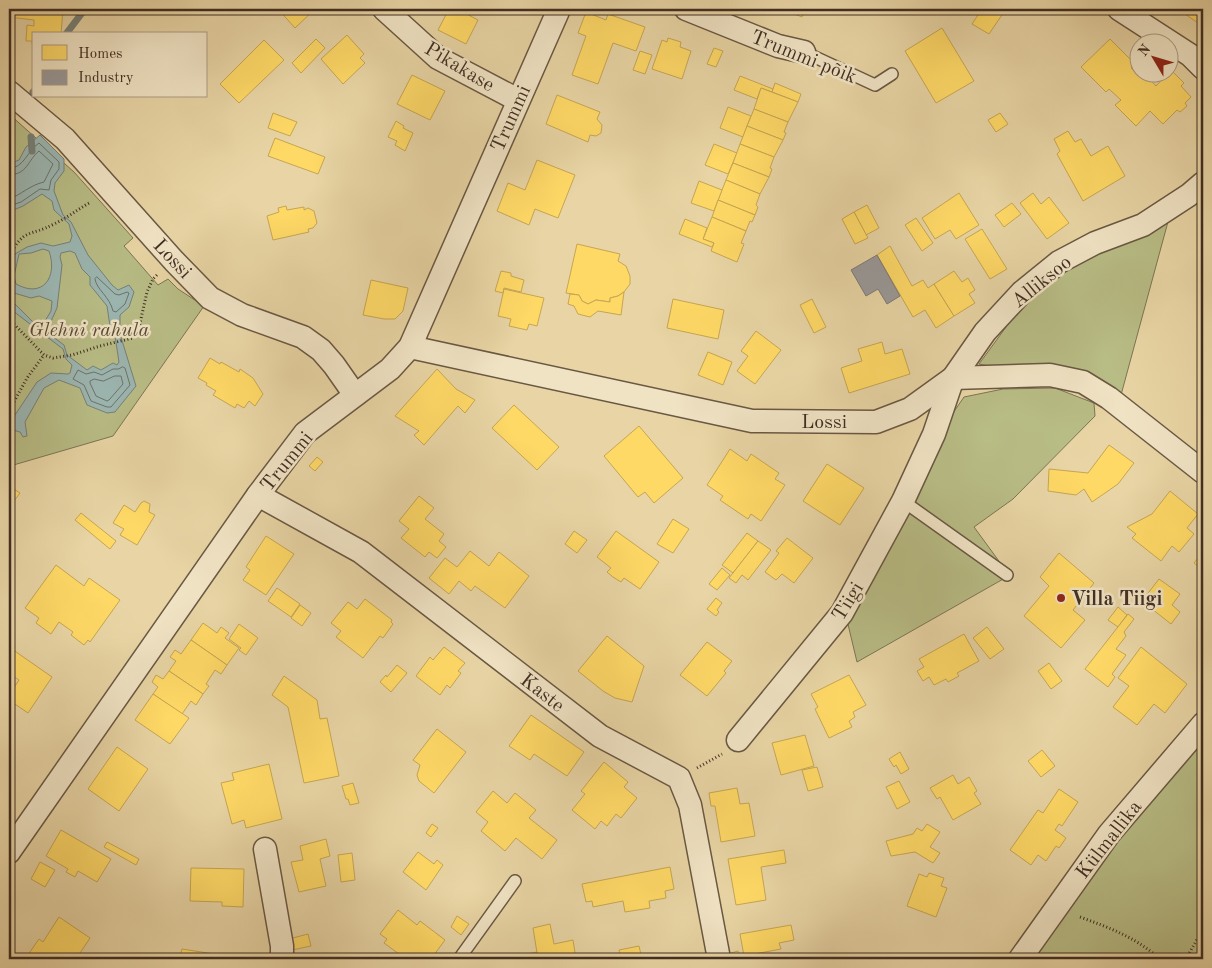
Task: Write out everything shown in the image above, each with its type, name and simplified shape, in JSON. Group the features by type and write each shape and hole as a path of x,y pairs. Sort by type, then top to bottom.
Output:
{"street":[{"name":"Pikakase","path":"384,9 438,58 518,100"},
{"name":"Trummi","path":"9,852 258,495 305,433 390,369 410,347 559,9"},
{"name":"Trummi põik","path":"686,9 778,46 804,52"},
{"path":"1119,9 1190,55 1203,68"},
{"name":"Lossi","path":"9,92 65,139 174,261 210,298 242,315 303,337 321,350 334,364 355,395"},
{"name":"Alliksoo","path":"953,378 985,332 1022,292 1059,262 1095,243 1143,225 1189,195 1203,183"},
{"name":"Lossi","path":"410,347 752,421 876,422 910,409 953,378"},
{"path":"953,378 1050,375 1083,382 1109,398 1203,472"},
{"name":"Tiigi","path":"738,740 842,613 903,501 934,434 953,378"},
{"name":"Kaste","path":"258,495 361,552 600,736 679,778"},
{"name":"Külmallika","path":"1020,959 1109,834 1203,724"},
{"path":"679,778 690,805 719,959"},
{"path":"265,849 282,946 282,959"}],"lane":[{"name":"Trummi põik","path":"804,52 875,85 892,74"},
{"path":"903,501 1007,575"},
{"path":"459,959 516,882"}],"path":[{"path":"9,257 16,243 26,234 52,226 69,214"},
{"path":"9,319 44,355 53,358 72,355 133,338 136,335 147,292 153,279 174,261"},
{"path":"9,411 27,378 44,355"},
{"path":"679,778 723,753 738,740"},
{"path":"1080,917 1112,928 1145,946 1160,959"},
{"path":"1186,959 1203,929"}],"green space":[{"name":"Glehni rahula","path":"9,114 74,172 133,238 124,246 158,285 168,279 178,289 204,306 113,436 10,466 9,465"},
{"path":"1169,218 1121,395 979,364 1028,297 1057,271"},
{"path":"1055,388 1094,403 1095,416 1013,499 974,527 1004,568 908,500 942,429 964,397 1003,389"},
{"path":"904,508 1005,578 857,662 846,616"},
{"path":"1203,724 1203,959 1025,959"}],"water":[{"path":"40,135 64,159 64,171 55,183 54,191 63,215 71,222 88,255 112,285 118,290 129,285 134,292 129,307 120,315 120,334 136,386 115,412 107,413 87,405 80,388 59,380 44,388 25,422 27,436 23,437 20,432 9,429 9,422 37,382 51,373 68,374 72,365 66,359 63,349 9,308 10,271 15,254 27,247 41,243 53,246 70,242 72,236 69,224 54,210 52,201 42,194 9,212 9,164 19,160 26,147","holes":["43,249 49,251 51,260 50,277 46,283 34,289 16,284 14,276 19,254","70,251 75,253 82,269 90,277 90,285 107,306 111,333 115,336 119,362 117,365 113,363 101,370 93,366 87,370 67,355 64,345 49,334 48,328 57,308 62,265 61,253","14,293 31,298 39,296 52,301 51,311 42,326 38,327 12,301 11,297"]}],"building: Homes":[{"path":"9,9 63,9 61,32 32,32 32,41 26,41 27,25 34,26 34,20 9,17"},
{"path":"278,9 315,9 295,28"},
{"path":"449,9 457,9 478,20 466,44 438,30"},
{"path":"782,9 805,9 802,17"},
{"path":"982,9 1006,9 989,34 972,24"},
{"path":"1178,9 1203,9 1203,29 1198,23"},
{"path":"586,12 606,20 608,14 645,27 636,51 613,43 598,84 572,75 586,36 578,33"},
{"path":"942,28 974,81 936,103 905,51"},
{"path":"347,35 364,54 360,58 365,63 343,84 321,59"},
{"path":"668,38 681,42 680,47 691,51 682,79 652,69 662,40 667,42"},
{"path":"316,39 325,48 301,73 292,63"},
{"path":"1110,39 1130,59 1130,82 1152,82 1156,86 1160,82 1180,82 1180,79 1184,83 1181,86 1191,97 1185,103 1187,106 1180,112 1177,110 1163,124 1150,111 1136,126 1115,105 1121,100 1109,89 1106,92 1081,67"},
{"path":"264,40 284,60 239,103 220,84"},
{"path":"714,48 723,51 716,67 707,64"},
{"path":"640,51 652,55 645,74 633,70"},
{"path":"412,75 445,91 430,120 397,104"},
{"path":"740,76 773,89 772,92 761,88 757,99 734,90"},
{"path":"775,83 801,94 798,102 772,92"},
{"path":"761,88 798,102 788,122 754,109"},
{"path":"557,95 600,112 597,119 602,125 601,133 596,136 590,135 588,142 546,124"},
{"path":"728,107 751,116 743,137 720,128"},
{"path":"754,109 788,122 783,140 747,126"},
{"path":"273,113 297,122 290,136 268,128"},
{"path":"1000,113 1008,124 996,132 988,120"},
{"path":"396,121 404,126 403,128 413,133 405,151 395,145 397,141 388,137"},
{"path":"747,126 783,140 774,157 740,144"},
{"path":"1068,131 1075,142 1081,139 1091,156 1108,146 1125,176 1083,201 1057,154 1060,151 1054,139"},
{"path":"275,138 325,157 318,174 268,156"},
{"path":"714,144 737,153 728,174 705,165"},
{"path":"740,144 774,157 769,177 733,163"},
{"path":"537,160 575,175 558,218 535,209 529,225 497,211 508,183 525,190"},
{"path":"733,163 769,177 760,194 726,180"},
{"path":"726,180 760,194 755,215 718,200"},
{"path":"699,181 722,190 714,211 691,203"},
{"path":"959,193 979,225 956,239 950,230 935,239 922,218"},
{"path":"1033,193 1041,204 1049,197 1069,223 1047,239 1020,203"},
{"path":"718,200 755,215 746,231 712,217"},
{"path":"1012,203 1021,214 1004,227 995,215"},
{"path":"867,205 879,228 866,235 854,212"},
{"path":"286,206 287,210 304,207 304,210 308,208 314,211 317,223 313,228 308,229 309,232 273,240 267,216 279,212 278,208"},
{"path":"854,212 868,238 855,244 842,219"},
{"path":"712,217 746,231 741,243 744,244 737,262 711,251 714,243 703,239"},
{"path":"916,218 933,243 922,251 905,225"},
{"path":"685,219 707,228 703,239 714,243 712,247 679,234"},
{"path":"982,229 1007,269 990,279 965,239"},
{"path":"577,244 620,254 618,261 626,266 630,276 630,284 624,292 610,298 610,302 596,300 588,304 582,301 579,295 566,293"},
{"path":"890,246 912,286 923,280 928,288 934,284 954,316 936,328 925,310 913,317 877,255"},
{"path":"501,271 511,273 511,276 524,280 521,292 504,288 503,293 495,291"},
{"path":"954,271 962,282 968,278 975,290 969,294 975,303 954,316 934,284"},
{"path":"371,280 408,288 403,311 395,319 363,315"},
{"path":"504,289 544,298 537,326 529,324 527,330 509,326 511,319 498,316"},
{"path":"624,292 621,315 598,311 590,317 578,314 574,306 568,304 570,294 579,295 582,301 588,304 596,300 610,302 610,298"},
{"path":"673,299 724,310 718,339 667,328"},
{"path":"812,299 826,327 814,333 800,305"},
{"path":"756,331 781,350 755,384 737,371 748,356 741,351"},
{"path":"882,342 885,354 902,349 910,374 849,393 841,368 862,361 858,349"},
{"path":"708,352 732,362 723,385 698,375"},
{"path":"210,358 239,372 240,369 253,378 263,394 255,406 249,401 244,408 237,404 235,408 213,395 216,391 198,378"},
{"path":"437,369 456,389 475,400 465,413 458,406 424,445 414,435 419,431 395,416"},
{"path":"514,405 559,447 537,470 492,428"},
{"path":"639,426 683,478 654,503 645,492 638,497 604,456"},
{"path":"1109,445 1134,463 1118,484 1092,502 1084,489 1076,495 1048,491 1049,469 1088,473"},
{"path":"730,449 747,461 751,454 779,473 775,479 785,485 761,521 751,514 748,519 720,500 723,496 707,485"},
{"path":"317,457 323,462 315,471 309,466"},
{"path":"827,464 864,488 840,525 803,501"},
{"path":"9,486 20,493 9,508"},
{"path":"1170,491 1198,514 1187,528 1194,534 1179,552 1172,546 1161,561 1132,538 1136,534 1127,527 1152,514"},
{"path":"419,496 434,508 425,519 444,534 439,541 446,547 437,558 429,552 425,557 401,538 409,529 399,521"},
{"path":"144,501 150,504 149,512 155,515 137,545 120,535 124,529 113,523 124,505 135,512"},
{"path":"81,513 116,541 110,549 75,520"},
{"path":"673,519 689,529 673,553 657,544"},
{"path":"574,531 587,540 577,553 565,544"},
{"path":"616,531 659,562 640,589 624,578 621,582 613,577 607,572 611,568 597,557"},
{"path":"747,533 758,541 733,573 722,565"},
{"path":"266,536 294,554 266,595 243,580 250,570 246,567"},
{"path":"787,538 813,558 794,583 782,574 776,580 765,572 779,553 776,551"},
{"path":"758,541 771,550 748,580 742,575 736,583 729,578"},
{"path":"470,551 489,566 499,552 529,576 505,608 475,586 471,591 459,581 449,594 429,578 445,558 457,567"},
{"path":"1203,552 1203,570 1194,563"},
{"name":"Villa Tiigi","path":"1059,553 1094,583 1073,610 1085,620 1061,648 1024,616 1049,586 1040,577"},
{"path":"56,565 84,586 89,578 120,600 90,642 88,640 84,645 71,635 73,632 59,622 51,634 36,623 39,618 25,608"},
{"path":"722,568 730,575 717,590 709,584"},
{"path":"1159,579 1180,594 1172,605 1180,612 1171,624 1142,601"},
{"path":"277,588 300,604 291,617 268,601"},
{"path":"716,598 722,603 717,610 719,612 716,616 707,609"},
{"path":"365,599 392,620 393,624 383,638 380,636 363,658 336,637 341,631 331,623 348,602 357,609"},
{"path":"300,605 311,613 302,626 291,618"},
{"path":"1118,607 1127,615 1118,627 1108,620"},
{"path":"1128,614 1134,619 1124,632 1126,636 1116,649 1126,655 1112,674 1115,677 1108,687 1085,669"},
{"path":"203,623 217,633 221,627 229,633 225,638 239,648 227,665 191,640"},
{"path":"239,624 258,638 246,655 239,650 241,648 229,639"},
{"path":"987,627 1004,649 990,659 973,638"},
{"path":"964,634 979,661 957,673 959,676 948,682 946,679 934,685 929,677 923,681 917,671 924,667 919,659"},
{"path":"607,636 644,666 632,702 615,698 578,671"},
{"path":"191,640 227,665 221,674 215,670 206,684 209,686 203,694 169,671 176,661 170,657 175,650 181,654"},
{"path":"707,642 732,661 724,671 726,673 707,696 680,675"},
{"path":"9,647 52,677 28,713 9,700 9,695 19,680 9,673"},
{"path":"444,647 465,663 458,671 461,673 450,688 447,685 440,695 416,676 430,657 433,660"},
{"path":"1141,647 1187,684 1165,713 1154,704 1137,725 1113,707 1129,686 1118,678"},
{"path":"1049,663 1062,681 1051,689 1038,671"},
{"path":"397,665 407,673 391,692 380,682"},
{"path":"169,671 203,694 196,705 191,701 182,714 153,694 158,687 152,682 156,675 163,679"},
{"path":"849,675 866,705 853,712 855,717 849,721 852,727 829,738 815,709 818,707 811,694"},
{"path":"284,676 317,700 320,719 327,718 339,776 304,783 288,707 272,695"},
{"path":"153,694 189,718 170,744 135,720"},
{"path":"531,715 584,752 567,776 534,754 530,760 509,746"},
{"path":"437,729 466,752 434,793 419,781 417,775 420,765 413,760"},
{"path":"805,735 814,766 781,775 772,743"},
{"path":"117,747 148,769 119,811 88,789"},
{"path":"1042,750 1055,766 1041,777 1028,761"},
{"path":"900,752 909,769 901,774 896,765 894,767 889,759"},
{"path":"604,762 628,782 624,787 637,798 621,818 616,814 607,826 601,821 595,829 572,810 585,794 581,791"},
{"path":"269,764 282,819 246,828 244,820 232,824 221,783 234,780 232,773"},
{"path":"817,767 823,787 808,791 802,770"},
{"path":"953,775 958,784 969,777 977,791 974,793 981,804 953,820 940,797 937,799 930,788"},
{"path":"899,781 910,802 897,809 886,787"},
{"path":"353,783 359,803 350,805 342,786"},
{"path":"737,788 740,804 749,803 755,836 721,842 715,806 711,806 709,793"},
{"path":"1059,789 1078,802 1062,826 1059,824 1055,830 1066,838 1059,848 1056,846 1046,861 1038,855 1031,865 1010,850 1038,810 1043,813"},
{"path":"493,791 507,803 515,793 536,810 529,818 557,840 542,859 516,838 505,851 481,831 488,822 476,812"},
{"path":"432,824 438,828 431,837 426,833"},
{"path":"927,824 940,832 930,847 940,853 933,863 915,852 891,856 886,841 913,834 917,828 922,831"},
{"path":"61,830 111,859 97,882 78,871 75,877 66,872 68,869 46,856"},
{"path":"326,839 330,856 320,859 326,886 299,892 291,862 303,860 300,846"},
{"path":"107,842 139,859 136,865 104,847"},
{"path":"784,850 786,863 761,867 766,900 736,905 728,859"},
{"path":"418,852 434,864 437,860 443,865 426,890 403,872"},
{"path":"352,853 355,880 341,882 338,855"},
{"path":"40,862 55,870 45,887 31,879"},
{"path":"670,867 674,889 665,891 666,898 649,901 650,908 625,912 623,901 593,907 592,901 586,902 582,884"},
{"path":"191,868 244,869 243,907 222,906 222,902 190,901"},
{"path":"929,873 944,878 941,886 947,888 936,917 907,906 919,874 927,877"},
{"path":"398,910 417,925 420,921 445,940 431,959 395,959 399,954 384,943 387,939 380,934"},
{"path":"457,916 469,924 461,935 451,927"},
{"path":"59,917 90,938 76,959 25,959 39,939 43,942"},
{"path":"550,924 554,944 573,940 576,959 538,959 533,928"},
{"path":"791,925 794,940 779,943 781,949 744,956 740,934"},
{"path":"308,934 311,946 292,950 289,939"},
{"path":"639,946 642,959 621,959 619,950"},
{"path":"182,949 240,958 240,959 179,959"},
{"path":"738,951 739,959 732,959 731,953"},
{"path":"537,952 538,959 517,959 516,956"}],"building: Industry":[{"path":"877,255 900,296 887,304 878,289 866,296 851,270"}],"waterway":[{"path":"68,32 85,9"},
{"path":"31,137 32,151"}],"place":[{"name":"Villa Tiigi","path":"1061,598"}]}
